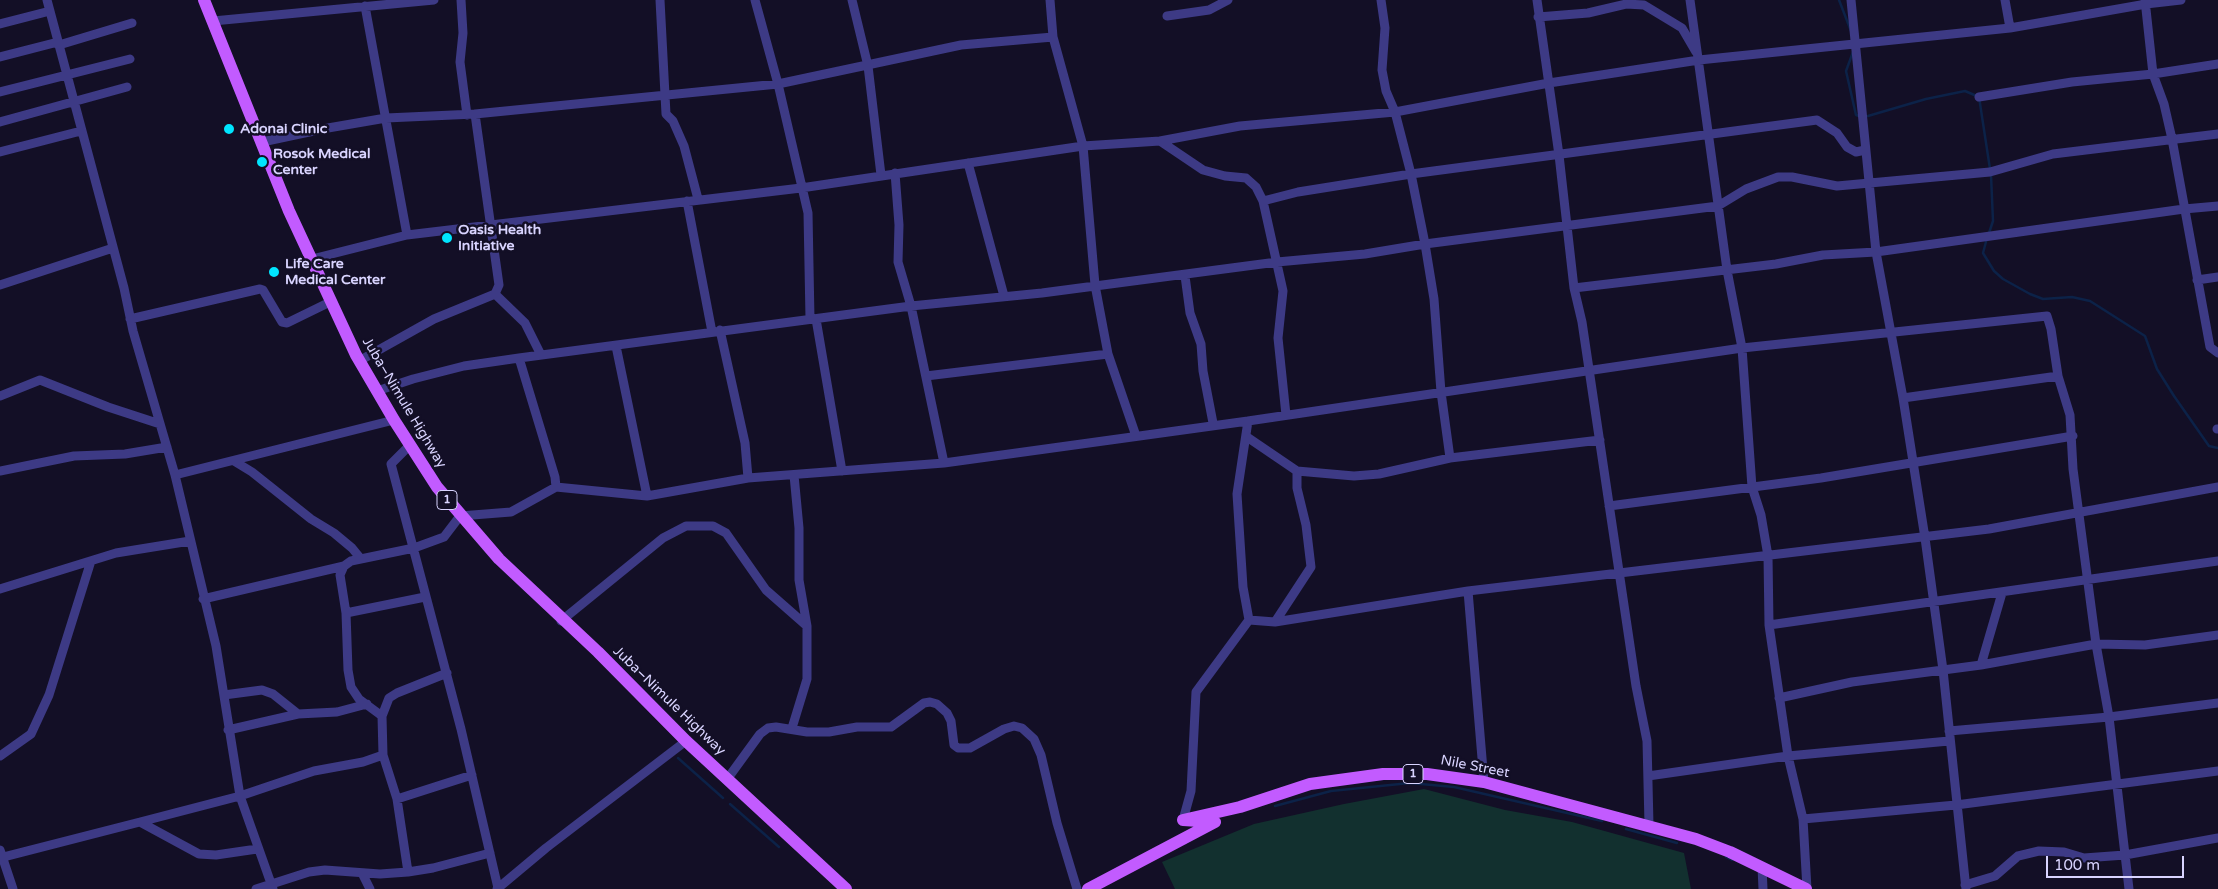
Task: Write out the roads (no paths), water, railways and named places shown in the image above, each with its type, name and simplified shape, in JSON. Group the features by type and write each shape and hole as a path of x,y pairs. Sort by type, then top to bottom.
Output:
{"main road":[{"name":"Juba–Nimule Highway","path":"204,0 312,259 360,361 394,420 437,487 499,559 598,652 686,741 846,889"},
{"name":"Nile Street","path":"1183,820 1240,808 1310,784 1352,778 1427,774 1484,782 1696,839 1762,866 1806,889"},
{"path":"1088,889 1215,822 1183,820"}],"street":[{"path":"47,0 130,319 167,447 216,646 240,796 257,849 272,887"},
{"path":"213,21 434,0"},
{"path":"360,361 434,319 495,294 500,285 491,224 460,62 462,33 461,0"},
{"path":"660,0 663,96 666,114 673,121 684,146 698,199"},
{"path":"755,0 778,84 808,213 813,319 842,471"},
{"path":"852,0 868,66 881,175"},
{"path":"1050,0 1053,37 1083,146 1094,285 1108,354 1136,436"},
{"path":"1167,16 1209,10 1228,0"},
{"path":"1381,0 1385,28 1382,70 1386,91 1395,112 1411,174 1425,244 1434,299 1441,392 1450,458"},
{"path":"1537,0 1568,224 1574,288 1590,372 1636,686 1647,741 1649,825"},
{"path":"1690,0 1727,270 1742,348 1752,487 1761,515 1768,556 1769,625 1788,756 1803,819 1806,889"},
{"path":"1851,0 1867,183 1876,252 1903,398 1925,538 1943,670 1965,887 1995,876 2018,856 2039,851 2064,852 2084,858 2125,855 2218,838"},
{"path":"2006,0 2010,28"},
{"path":"312,259 407,235 491,224 647,208 698,199 801,188 1083,146 1160,141 1240,126 1395,112 1699,57 1856,44 2010,28 2146,2 2181,0"},
{"path":"2146,2 2154,74 2164,104 2172,139 2210,347 2218,353"},
{"path":"1539,17 1562,13 1583,14 1626,4 1644,5 1682,28 1699,57"},
{"path":"365,6 407,235"},
{"path":"0,24 50,11"},
{"path":"0,58 132,23"},
{"path":"262,142 386,118 471,115 778,84 961,45 1053,37"},
{"path":"0,92 130,58"},
{"path":"1979,97 2072,82 2154,74 2218,64"},
{"path":"0,122 127,87"},
{"path":"1263,201 1298,192 1411,174 1817,120 1837,133 1847,147 1856,152 1865,150"},
{"path":"0,152 81,131"},
{"path":"377,391 413,378 464,366 519,358 911,306 1185,276 1277,262 1365,254 1568,224 1718,206 1746,189 1778,177 1792,177 1837,186 1990,172 2053,154 2218,134"},
{"path":"1160,141 1202,170 1225,176 1246,178 1256,187 1263,201 1282,291 1278,338 1286,415"},
{"path":"968,163 1004,296"},
{"path":"895,173 899,225 898,262 911,306 944,463"},
{"path":"687,201 716,331 745,443 748,478"},
{"path":"1574,288 1727,270 1823,255 1876,252 2184,209 2218,206"},
{"path":"0,285 113,248"},
{"path":"1185,276 1190,313 1201,344 1203,371 1214,423"},
{"path":"2198,280 2218,277"},
{"path":"130,319 260,289 263,290 282,322 287,323 330,302"},
{"path":"495,294 525,323 541,355"},
{"path":"203,599 344,566 360,559 414,548 444,537 460,516 511,512 556,487 647,496 748,478 944,463 1248,422 1742,348 1892,334 2044,316 2048,319 2051,329 2058,376 2070,415 2079,514 2096,644 2109,717 2129,889"},
{"path":"616,346 647,496"},
{"path":"926,376 1108,354"},
{"path":"519,358 555,477 556,487"},
{"path":"1903,398 2058,376"},
{"path":"0,396 40,380 108,407 160,424"},
{"path":"174,475 394,420"},
{"path":"1183,820 1191,791 1196,692 1248,620 1243,586 1237,494 1248,422"},
{"path":"1609,506 1913,464 2073,436"},
{"path":"1247,437 1297,471 1354,476 1379,474 1450,458 1600,440"},
{"path":"410,445 390,464 414,548 472,775 498,888 546,848 686,741"},
{"path":"0,471 74,456 125,454 167,447"},
{"path":"234,461 252,472 311,519 334,533 352,548 360,559"},
{"path":"1275,622 1311,567 1306,525 1296,488 1297,471"},
{"path":"792,728 807,679 807,626 799,580 799,528 794,474"},
{"path":"1248,620 1275,622 1468,592 1619,572 1925,538 2079,514 2218,487"},
{"path":"562,621 663,538 686,526 713,526 726,533 766,590 807,626"},
{"path":"0,589 116,553 190,541"},
{"path":"0,756 31,734 50,695 91,561"},
{"path":"1769,625 2218,561"},
{"path":"344,566 340,576 346,613 351,687 359,698 382,716"},
{"path":"1468,592 1484,782"},
{"path":"1981,665 2002,593"},
{"path":"346,613 426,597"},
{"path":"1779,698 1852,682 1981,665 2096,644 2145,645 2218,636"},
{"path":"408,872 397,799 383,755 382,716 389,698 396,692 446,673"},
{"path":"224,694 262,690 273,694 298,714"},
{"path":"728,778 760,734 768,728 792,728 808,732 829,732 857,727 891,727 924,703 930,702 937,704 947,714 951,721 954,746 958,748 970,748 1004,728 1014,726 1022,728 1034,739 1041,755 1057,823 1077,889"},
{"path":"1949,731 2109,717 2218,703"},
{"path":"228,730 298,714 337,712 367,704"},
{"path":"1648,776 1788,756 1949,741"},
{"path":"13,889 1,855 240,796 314,771 363,762 383,755"},
{"path":"1803,819 1956,805 2218,772"},
{"path":"397,799 472,775"},
{"path":"140,822 200,854 216,855 257,849"},
{"path":"256,889 272,887 309,872 325,870 380,874 408,872 433,868 490,853"},
{"path":"1762,866 1763,889"},
{"path":"362,873 370,889"}],"waterway":[{"path":"1839,0 1851,31"},
{"path":"1853,52 1846,71 1856,115 1859,116"},
{"path":"1868,116 1926,99 1965,91 1979,97 1990,169"},
{"path":"1989,233 1993,221 1991,175"},
{"path":"1987,238 1983,253 1994,271 2003,279 2043,299 2072,297 2090,301 2145,336 2157,369 2174,396 2209,446 2218,448"},
{"path":"678,758 723,798"},
{"path":"1275,806 1331,791 1410,783 1454,787 1602,821"},
{"path":"730,804 779,847"},
{"path":"1626,829 1677,843"},
{"path":"1726,857 1732,860"}],"place":[{"name":"Adonai Clinic","path":"229,129"},
{"name":"Rosok Medical Center","path":"262,162"},
{"name":"Oasis Health Initiative","path":"447,238"},
{"name":"Life Care Medical Center","path":"274,272"}]}
